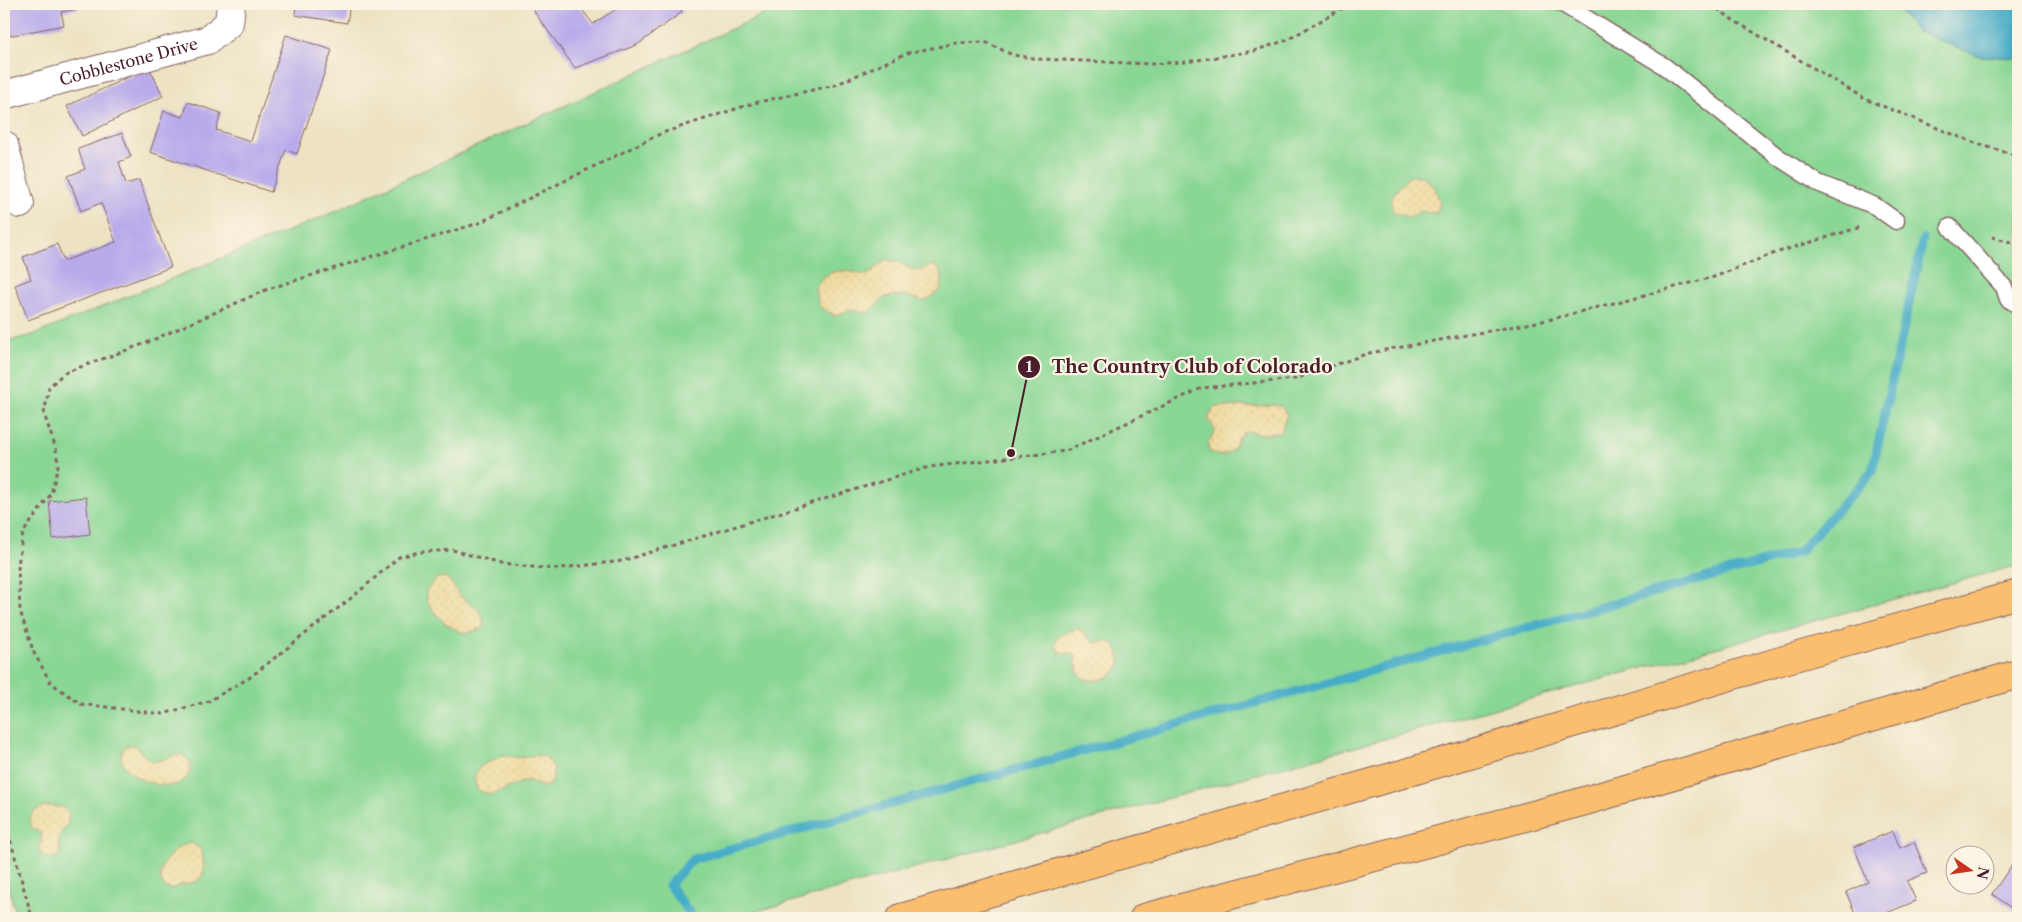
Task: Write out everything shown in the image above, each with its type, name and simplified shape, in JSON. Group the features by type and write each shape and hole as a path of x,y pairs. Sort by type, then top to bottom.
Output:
{"highway":[{"path":"901,918 2018,594"},
{"path":"1144,918 1578,803 2018,674"}],"street":[{"name":"Cobblestone Drive","path":"4,95 208,40 229,24 231,4"},
{"path":"4,145 20,204"}],"lane":[{"path":"1564,4 1664,66 1778,157 1818,183 1875,206 1896,220"},
{"path":"1950,227 2004,287 2008,299 2018,305"}],"path":[{"path":"1350,4 1287,40 1254,51 1185,62 1150,64 1039,59 1014,55 986,42 957,43 907,54 835,85 754,104 662,133 479,223 268,289 146,343 64,373 49,387 44,414 56,449 58,466 51,494 23,533 18,565 20,611 34,653 51,683 81,704 163,714 208,702 249,678 355,595 399,557 420,552 453,550 501,564 553,569 622,561 929,467 1066,450 1202,388 1295,379 1369,353 1548,320 1714,277 1775,253 1879,221 1896,220"},
{"path":"1711,4 1733,20 1865,99 1976,143 2018,156"},
{"path":"1950,227 2018,244"},
{"path":"4,817 32,918"}],"green space":[{"path":"786,4 1893,4 1916,31 1979,56 2018,58 2018,565 732,918 17,918 4,871 4,342 33,335 320,218"}],"sand":[{"path":"1409,176 1422,176 1433,186 1440,200 1438,211 1433,213 1420,211 1410,218 1394,212 1391,201 1395,192"},
{"path":"885,260 898,262 918,270 931,265 938,268 942,276 941,289 927,300 922,301 905,295 885,297 868,313 849,310 835,316 819,306 815,289 825,276 836,271 847,271 863,275 869,274"},
{"path":"1281,406 1287,414 1282,429 1278,433 1263,434 1246,431 1232,450 1227,453 1220,456 1209,451 1208,444 1215,430 1208,419 1214,407"},
{"path":"444,577 452,583 459,595 479,611 484,622 482,629 465,633 459,631 445,623 429,605 426,591 437,578"},
{"path":"1075,629 1082,630 1094,643 1107,641 1116,648 1120,656 1120,664 1109,677 1099,680 1082,678 1077,670 1075,655 1071,653 1065,654 1057,650 1055,643 1059,636"},
{"path":"127,745 134,745 146,758 152,761 183,755 190,763 187,777 177,784 163,785 148,782 135,775 125,766 121,756"},
{"path":"503,755 519,758 537,755 546,757 554,768 552,783 543,787 530,781 524,781 492,795 477,790 474,777 481,766"},
{"path":"45,806 62,807 69,813 68,823 58,838 60,853 54,859 47,858 41,854 42,834 31,827 30,820 33,812"},
{"path":"191,843 200,848 202,853 204,868 201,877 192,883 180,885 172,889 166,888 161,882 160,874 162,867 171,854"}],"water":[{"path":"1893,4 2018,4 2018,58 1979,56 1916,31"}],"building":[{"path":"4,4 77,4 78,9 61,12 64,25 8,36"},
{"path":"118,4 150,4 151,6 118,7"},
{"path":"296,4 350,4 347,23 295,15"},
{"path":"531,4 578,4 593,24 624,4 679,4 682,12 637,45 575,68 535,13"},
{"path":"286,35 332,50 297,154 286,150 271,192 150,152 164,111 183,117 188,102 221,113 216,130 251,141"},
{"path":"149,67 163,96 82,136 67,106"},
{"path":"122,133 131,157 119,162 126,184 139,180 171,267 28,320 15,285 31,279 23,257 57,244 64,261 116,242 101,203 81,211 68,176 85,169 78,149"},
{"path":"86,497 90,534 53,539 49,501"},
{"path":"1893,831 1900,848 1914,842 1927,873 1907,881 1916,901 1874,918 1857,918 1846,892 1868,882 1854,847"},
{"path":"2018,856 2018,913 1992,894 1994,894 1994,891"}],"waterway":[{"path":"693,918 669,885 693,859 1799,552 1872,472 1923,239"}],"place":[{"name":"The Country Club of Colorado","path":"1011,453"}]}
